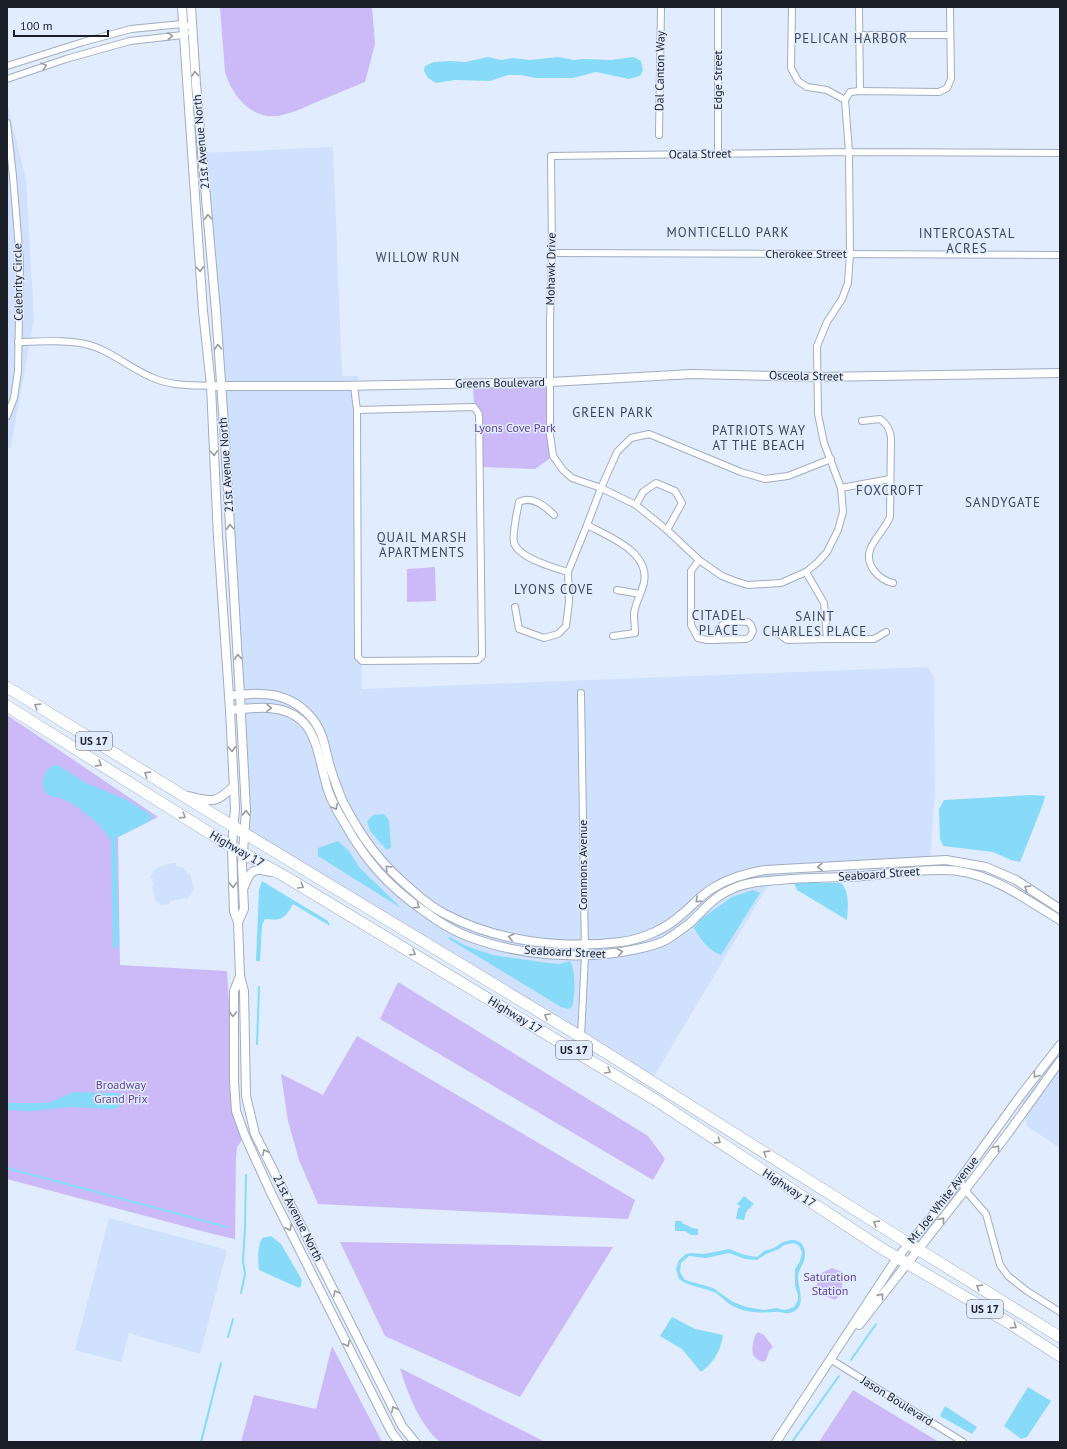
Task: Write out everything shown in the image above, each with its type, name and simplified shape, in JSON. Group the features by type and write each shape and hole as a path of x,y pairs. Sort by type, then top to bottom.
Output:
{"highway":[{"name":"Highway 17","path":"7,687 245,834 580,1036 909,1243 913,1257 1060,1356"},
{"name":"Highway 17","path":"7,706 232,847 286,876 654,1099 897,1258 913,1257 1026,1316 1060,1337"}],"street":[{"name":"21st Avenue North","path":"182,7 203,311 210,386 218,537 230,710 234,786 234,827 232,847 234,912 238,922 240,976 244,991 246,1096 255,1134 402,1426 415,1442"},
{"name":"21st Avenue North","path":"191,7 221,386 241,709 246,811 243,852 244,909 238,922"},
{"name":"Dal Canton Way","path":"659,135 661,7"},
{"name":"Edge Street","path":"718,7 718,154"},
{"path":"792,7 791,68 798,81 807,87 827,90 845,100"},
{"path":"859,7 860,91"},
{"path":"817,377 817,346 827,322 842,299 848,283 850,254 849,152 845,100 850,92 939,92 947,88 951,79 950,7"},
{"path":"7,66 83,42 131,29 182,24 192,28"},
{"path":"7,79 66,59 130,40 183,35 192,28"},
{"path":"860,35 950,35"},
{"name":"Celebrity Circle","path":"7,123 20,261 16,386 14,398 7,416"},
{"name":"Ocala Street","path":"551,156 849,152 1060,153"},
{"name":"Mohawk Drive","path":"551,156 551,382"},
{"name":"Cherokee Street","path":"552,254 1060,255"},
{"name":"Greens Boulevard","path":"18,342 86,344 109,354 151,378 179,385 354,386 551,382 550,434 553,456 564,470 572,478 601,488 636,504 699,560 722,576 748,584 781,583 806,572 827,552 838,530 843,512 841,488 824,443 818,414 817,377"},
{"name":"Osceola Street","path":"551,382 692,374 817,377 1060,373"},
{"path":"354,386 357,410 358,657 362,662 478,660 482,656 480,414 474,407 357,410"},
{"path":"862,421 880,419 885,422 890,429 890,516 887,524 870,550 870,562 879,576 885,581 893,583"},
{"path":"515,607 519,629 544,638 558,634 566,626 568,572 601,488 617,452 631,438 649,434 741,472 765,479 788,476 831,459"},
{"path":"841,488 890,479"},
{"path":"636,504 643,492 656,483 675,491 682,503 667,530"},
{"path":"554,514 546,507 535,501 526,499 519,502 515,521 514,543 522,553 543,564 568,572"},
{"path":"587,525 636,554 641,562 644,572 644,581 634,614 635,633 613,636"},
{"path":"699,560 690,571 691,625 698,638 707,640 717,640 746,639 750,637 753,631 748,622 727,621 719,628 717,640"},
{"path":"806,572 824,603 827,639"},
{"path":"617,590 640,594"},
{"path":"779,634 787,640 874,640 886,632"},
{"name":"Seaboard Street","path":"229,696 260,694 289,699 300,706 311,717 324,736 330,768 340,795 364,840 380,860 424,901 445,914 486,931 514,938 557,943 584,944 622,942 645,937 655,932 681,916 699,898 725,881 765,870 946,860 986,867 1000,873 1016,880 1060,909"},
{"name":"Commons Avenue","path":"580,1036 584,955 581,694"},
{"name":"Seaboard Street","path":"230,710 265,708 282,709 293,714 302,721 313,736 329,794 355,842 373,867 395,890 439,922 462,934 502,947 540,953 584,955 610,954 662,942 691,922 718,896 755,882 861,876 913,871 958,870 990,879 1001,884 1060,920"},
{"path":"180,794 210,801 219,799 234,786"},
{"path":"243,889 248,877 254,870 258,869 286,876"},
{"name":"21st Avenue North","path":"240,976 234,991 234,1081 236,1111 245,1136 271,1193 392,1433 399,1442"},
{"name":"Mr. Joe White Avenue","path":"776,1442 897,1258 940,1207 1021,1095 1060,1045"},
{"name":"Mr. Joe White Avenue","path":"830,1359 965,1190 1060,1061"},
{"path":"960,1180 965,1190 986,1214 1000,1264 1008,1276 1027,1291 1060,1312"},
{"name":"Jason Boulevard","path":"830,1359 963,1442"}],"shaded area":[{"path":"7,102 26,180 34,319 11,447 7,449"},
{"path":"333,147 342,376 358,376 362,689 928,667 934,678 935,793 930,860 778,869 651,1081 245,834 246,811 203,160 208,153"},
{"path":"176,863 176,866 183,867 188,874 190,874 194,889 187,899 185,898 170,901 170,904 161,905 155,900 152,886 154,886 150,877 156,868"},
{"path":"1060,1045 1060,1148 1027,1126 1021,1095"},
{"path":"109,1218 227,1250 200,1354 129,1333 121,1362 75,1350"}],"green space":[{"path":"220,7 372,7 375,44 365,82 289,113 275,116 256,112 247,107 240,100 225,72"},
{"name":"Lyons Cove Park","path":"551,382 553,456 535,469 480,467 479,414 474,407 473,383"},
{"path":"435,567 436,601 407,602 407,569"},
{"name":"Broadway Grand Prix","path":"7,715 158,817 118,837 120,965 227,971 236,1111 245,1136 237,1147 236,1157 235,1239 7,1179"},
{"path":"398,982 648,1136 665,1159 653,1180 380,1019"},
{"path":"357,1036 635,1200 628,1219 318,1204 299,1160 288,1121 281,1074 323,1095"},
{"path":"340,1242 613,1247 520,1397 385,1336"},
{"name":"Saturation Station","path":"832,1268 842,1272 843,1274 842,1291 835,1300 817,1292 816,1289 819,1274"},
{"path":"758,1332 764,1335 773,1347 769,1351 766,1360 763,1362 756,1358 752,1352 754,1339"},
{"path":"332,1346 382,1442 241,1442 254,1395 316,1409"},
{"path":"400,1368 545,1442 440,1442 420,1418 410,1398"},
{"path":"853,1390 939,1442 819,1442"}],"water":[{"path":"488,57 501,60 513,58 530,60 558,57 574,60 611,60 634,57 641,61 643,70 640,76 629,79 596,72 573,78 536,78 521,75 508,75 490,81 455,80 436,83 428,78 424,71 425,66 434,62 465,62"},
{"path":"58,765 86,783 125,799 153,816 148,822 116,838 119,944 116,949 113,947 111,841 97,823 83,811 61,798 47,795 43,784 44,775 50,768"},
{"path":"1031,795 1045,796 1020,862 1011,860 993,852 943,846 940,839 939,809 944,800"},
{"path":"384,814 389,820 391,847 387,850 370,831 367,821 373,815"},
{"path":"338,841 349,851 359,867 401,908 318,856 318,848"},
{"path":"262,881 328,921 330,926 293,904 288,913 282,918 275,920 265,919 262,925 260,961 256,961 259,890"},
{"path":"794,883 841,883 847,895 847,920 797,890"},
{"path":"753,890 760,893 721,955 716,953 702,940 694,928 701,919 732,897"},
{"path":"450,937 466,946 493,955 560,964 570,961 572,965 574,984 572,1007 568,1009 561,1007 448,938"},
{"path":"73,1092 117,1093 122,1096 122,1101 120,1106 114,1109 70,1107 31,1111 7,1110 7,1103 44,1103 54,1101"},
{"path":"744,1196 754,1204 750,1207 750,1209 749,1208 744,1220 736,1219 738,1208 741,1207 737,1204"},
{"path":"675,1221 681,1221 683,1224 698,1229 698,1235 691,1235 685,1231 675,1231"},
{"path":"271,1236 281,1244 302,1280 299,1288 259,1270 258,1254 260,1242 262,1238"},
{"path":"791,1240 799,1241 804,1246 805,1250 804,1261 798,1275 801,1302 796,1310 790,1313 742,1310 731,1305 714,1292 685,1283 679,1279 676,1269 679,1260 686,1254 704,1254 729,1249 745,1255 757,1257 764,1251 774,1248 783,1242","holes":["794,1243 799,1246 802,1252 800,1261 795,1269 795,1286 798,1300 794,1307 789,1309 784,1310 777,1308 764,1310 746,1307 733,1302 713,1288 685,1280 680,1272 681,1263 689,1256 706,1258 729,1253 745,1259 757,1260 784,1245"]},
{"path":"672,1317 695,1329 723,1335 716,1356 701,1372 682,1349 660,1336"},
{"path":"1028,1387 1051,1401 1027,1437 1021,1439 1004,1426"},
{"path":"945,1406 977,1427 972,1434 940,1416"}],"waterway":[{"path":"257,1044 259,987"},
{"path":"7,1168 227,1227"},
{"path":"241,1293 245,1274 243,1261 246,1175"},
{"path":"228,1337 233,1319"},
{"path":"851,1360 876,1324"},
{"path":"201,1442 221,1363"},
{"path":"792,1442 839,1376"}],"district":[{"name":"PELICAN HARBOR","path":"851,38"},
{"name":"MONTICELLO PARK","path":"728,232"},
{"name":"INTERCOASTAL ACRES","path":"967,240"},
{"name":"WILLOW RUN","path":"418,257"},
{"name":"GREEN PARK","path":"613,412"},
{"name":"PATRIOTS WAY AT THE BEACH","path":"759,438"},
{"name":"FOXCROFT","path":"890,490"},
{"name":"SANDYGATE","path":"1003,502"},
{"name":"QUAIL MARSH APARTMENTS","path":"422,544"},
{"name":"LYONS COVE","path":"554,589"},
{"name":"CITADEL PLACE","path":"719,622"},
{"name":"SAINT CHARLES PLACE","path":"815,624"}]}
